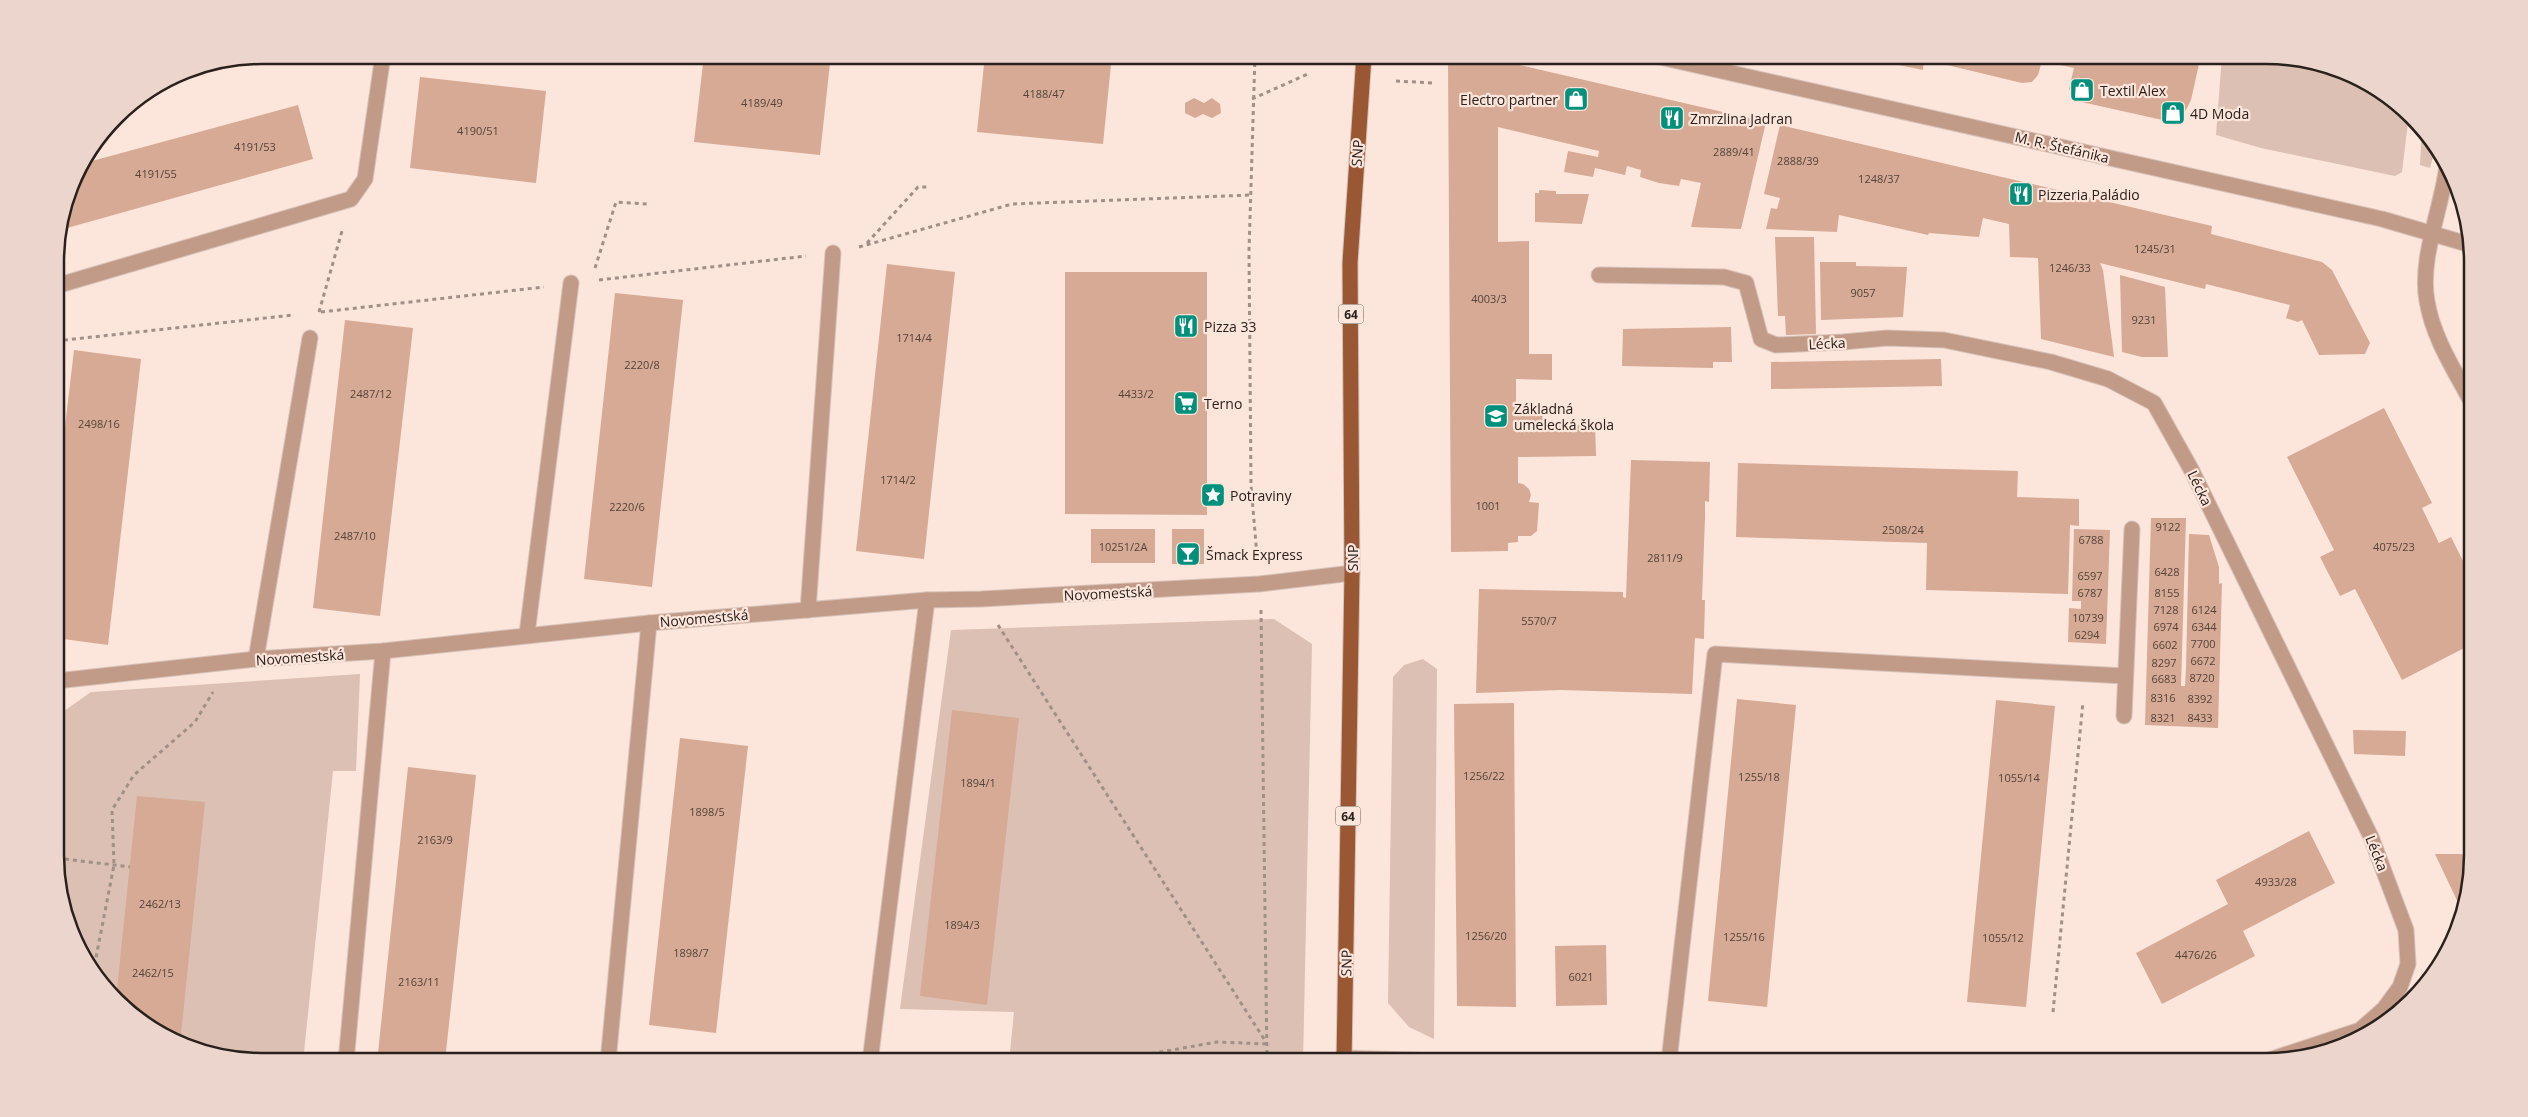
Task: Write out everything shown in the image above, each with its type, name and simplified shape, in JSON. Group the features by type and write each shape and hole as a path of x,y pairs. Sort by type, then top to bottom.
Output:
{"main road":[{"name":"SNP","path":"1344,1053 1352,573 1350,263 1363,64"}],"street":[{"path":"64,284 351,200 365,179 383,64"},
{"name":"M. R. Štefánika","path":"1691,64 2382,219 2464,243"},
{"path":"2445,178 2426,272 2426,300 2433,325 2464,387"},
{"path":"808,610 833,253"},
{"name":"Lécka","path":"1599,275 1724,277 1746,283 1761,339 1776,345 1887,338 1944,340 2051,362 2089,373 2108,379 2154,403 2192,471 2371,837 2406,930 2408,964 2400,987 2384,1009 2361,1029"},
{"path":"527,634 571,283"},
{"path":"256,659 310,338"},
{"path":"2124,716 2132,528"},
{"name":"Novomestská","path":"64,680 256,659 383,651 527,634 649,623 927,600 981,599 1260,584 1352,573"},
{"path":"871,1053 927,600"},
{"path":"609,1053 649,623"},
{"path":"347,1053 383,651"},
{"path":"1671,1053 1715,654 2125,676"},
{"name":"Lécka","path":"2303,1050 2359,1030"}],"path":[{"path":"1254,64 1252,99 1310,73"},
{"path":"1396,81 1433,83"},
{"path":"866,245 918,188 929,187"},
{"path":"571,283 833,253 1012,204 1251,195"},
{"path":"310,338 351,200"},
{"path":"590,281 616,202 648,204"},
{"path":"981,599 1267,1044 1217,1042 1155,1053"},
{"path":"95,962 114,865 112,810 134,775 194,722 232,662"},
{"path":"2053,1012 2086,673"},
{"path":"64,859 130,867"}],"shaded area":[{"path":"2221,64 2279,64 2318,70 2365,90 2387,105 2408,124 2402,172 2395,176 2261,148 2216,135"},
{"path":"2421,139 2433,156 2430,168 2420,165"},
{"path":"1274,619 1312,644 1303,1053 1010,1053 1014,1012 900,1009 951,630"},
{"path":"1423,659 1437,669 1434,1039 1409,1027 1388,1003 1393,677 1404,665"},
{"path":"360,674 356,771 333,771 304,1053 236,1052 210,1047 174,1033 152,1020 131,1004 113,986 90,954 74,919 65,881 64,711 91,692"}],"building":[{"path":"703,64 830,64 820,155 694,142"},
{"path":"984,64 1111,64 1103,144 977,132"},
{"path":"1448,64 1515,64 1766,122 1741,229 1691,227 1701,183 1681,179 1679,186 1659,183 1640,177 1641,170 1627,166 1625,175 1595,168 1593,177 1564,172 1568,151 1598,157 1599,151 1498,127 1498,242 1529,241 1529,354 1552,354 1552,380 1516,379 1516,407 1542,406 1543,426 1595,425 1596,456 1518,457 1518,483 1523,484 1529,489 1531,495 1529,502 1539,503 1537,531 1531,536 1518,536 1518,542 1508,543 1508,551 1451,552"},
{"path":"1894,64 1923,64 1923,70"},
{"path":"2041,64 2038,75 2032,82 2022,83 1947,65"},
{"path":"2056,64 2199,64 2191,100 2186,110 2167,121 2077,101 2069,89 2074,68"},
{"path":"420,77 546,91 536,183 410,168"},
{"path":"1194,98 1204,103 1212,98 1220,104 1221,113 1212,118 1203,114 1195,118 1185,113 1185,103"},
{"path":"298,105 313,159 67,228 74,198 91,161"},
{"path":"1780,125 2212,226 2211,234 2322,262 2332,270 2370,343 2365,354 2319,355 2302,320 2298,322 2286,318 2290,305 2206,284 2205,289 2100,263 2103,270 2114,357 2041,339 2038,258 2010,257 2009,224 1983,218 1979,237 1929,233 1928,235 1839,215 1837,232 1766,229 1771,208 1777,209 1780,198 1764,194"},
{"path":"1539,190 1556,191 1556,194 1589,194 1582,224 1535,222 1535,193 1539,193"},
{"path":"1775,237 1814,237 1816,334 1786,335 1785,316 1778,316"},
{"path":"1820,262 1856,262 1856,266 1907,267 1903,317 1821,320"},
{"path":"887,264 955,272 924,559 856,551"},
{"path":"1065,272 1207,272 1207,515 1065,514"},
{"path":"2120,275 2165,287 2168,357 2142,357 2122,352"},
{"path":"615,293 683,300 652,587 584,579"},
{"path":"345,320 413,328 380,616 313,608"},
{"path":"1731,327 1732,362 1713,362 1713,368 1622,366 1623,329"},
{"path":"74,350 141,359 108,645 64,639 64,435"},
{"path":"1941,359 1942,386 1771,389 1771,362"},
{"path":"2384,408 2432,503 2422,508 2439,543 2451,537 2464,563 2464,648 2402,680 2355,589 2340,596 2320,557 2334,550 2287,457"},
{"path":"1631,460 1710,462 1709,502 1705,501 1702,600 1705,600 1704,639 1695,638 1692,694 1561,690 1476,693 1479,589 1623,592 1623,597 1626,598"},
{"path":"1738,463 2018,471 2017,497 2079,499 2079,526 2070,525 2068,594 1926,590 1927,543 1736,537"},
{"path":"2151,518 2186,518 2181,686 2185,686 2186,668 2189,534 2209,535 2219,567 2219,584 2222,583 2218,728 2145,725"},
{"path":"1091,529 1155,529 1155,563 1091,563"},
{"path":"1172,529 1204,529 1204,564 1172,564"},
{"path":"2074,529 2110,530 2106,644 2068,642 2069,608 2081,609 2081,601 2072,601"},
{"path":"1737,699 1796,705 1767,1007 1708,1001"},
{"path":"1996,700 2055,706 2026,1007 1967,1002"},
{"path":"1514,703 1516,1007 1457,1006 1454,704"},
{"path":"952,710 1019,718 987,1005 920,996"},
{"path":"2353,730 2406,731 2405,756 2354,754"},
{"path":"680,738 748,746 716,1033 649,1025"},
{"path":"408,767 476,775 446,1053 378,1053"},
{"path":"137,796 205,802 181,1036 152,1020 131,1004 117,990"},
{"path":"2309,831 2335,883 2243,931 2255,956 2162,1004 2136,953 2228,904 2216,880"},
{"path":"2435,854 2464,854 2463,881 2459,904"},
{"path":"1606,945 1607,1005 1556,1006 1555,946"}],"place":[{"name":"Textil Alex","path":"2082,90"},
{"name":"Electro partner","path":"1576,99"},
{"name":"4D Moda","path":"2173,113"},
{"name":"Zmrzlina Jadran","path":"1672,118"},
{"name":"Pizzeria Paládio","path":"2021,194"},
{"name":"Pizza 33","path":"1186,326"},
{"name":"Terno","path":"1186,403"},
{"name":"Základná umelecká škola","path":"1496,416"},
{"name":"Potraviny","path":"1213,495"},
{"name":"Šmack Express","path":"1188,554"}]}
